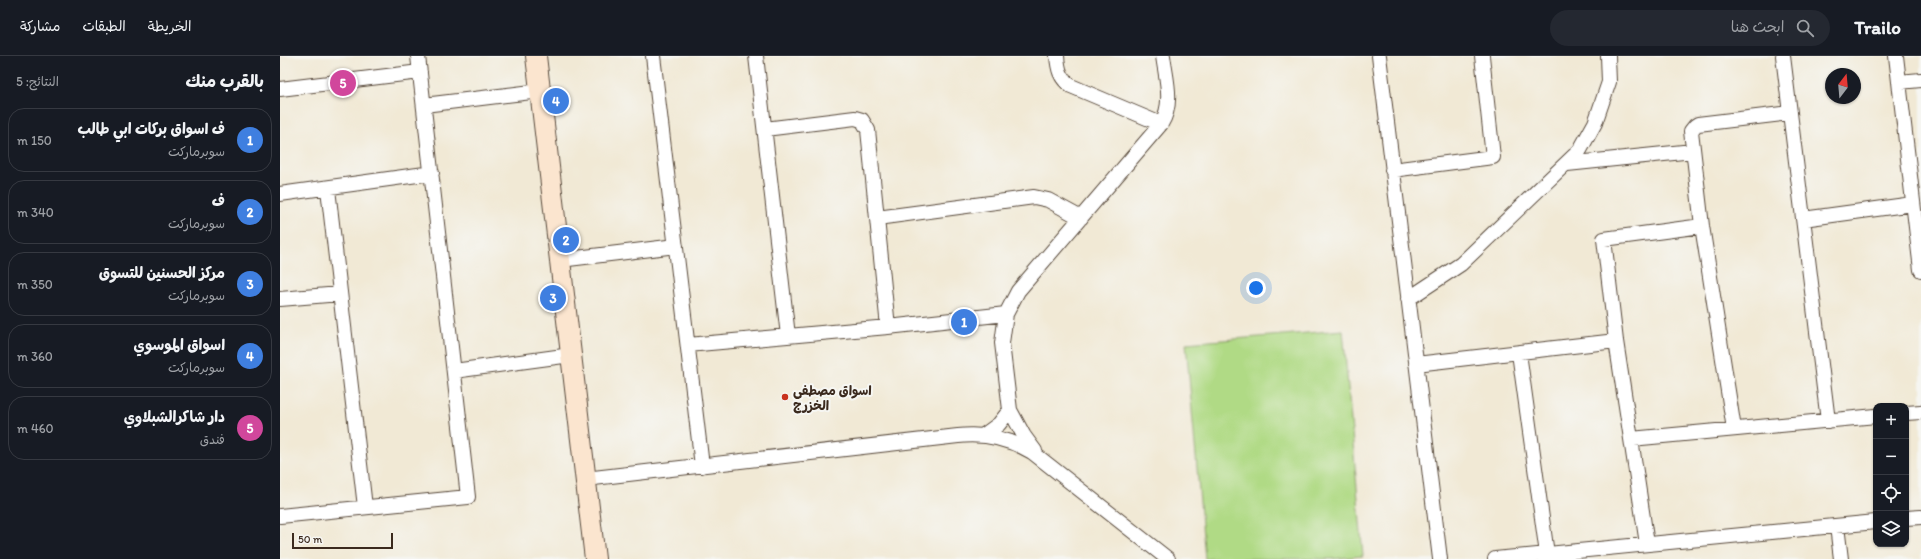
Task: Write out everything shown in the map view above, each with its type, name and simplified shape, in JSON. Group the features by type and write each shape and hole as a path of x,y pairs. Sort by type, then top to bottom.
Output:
{"street":[{"path":"280,516 468,497 418,56"},
{"path":"536,56 595,559"},
{"path":"653,56 702,466"},
{"path":"756,56 788,336"},
{"path":"1057,56 1062,78 1070,86 1161,124"},
{"path":"1042,460 1024,436 1010,410 1002,343 1006,314 1018,291 1161,124 1165,117 1169,102 1163,56"},
{"path":"1379,56 1440,559"},
{"path":"1392,170 1493,157 1482,56"},
{"path":"1408,300 1461,264 1580,150 1595,123 1609,82 1608,56"},
{"path":"1783,56 1828,421"},
{"path":"1896,56 1921,270"},
{"path":"280,89 420,72"},
{"path":"1898,82 1921,80"},
{"path":"424,105 540,91"},
{"path":"1734,429 1702,226 1692,151 1691,132 1692,128 1698,124 1790,113"},
{"path":"765,129 851,118 862,120 868,130 888,327"},
{"path":"1566,164 1692,151"},
{"path":"280,194 328,189 432,173"},
{"path":"328,189 365,507"},
{"path":"877,218 1034,197 1048,200 1081,218"},
{"path":"1803,219 1913,204"},
{"path":"1647,544 1616,341 1604,239 1702,226"},
{"path":"560,260 676,246"},
{"path":"280,299 340,294"},
{"path":"688,345 888,327 1006,314"},
{"path":"1416,364 1616,341"},
{"path":"1519,353 1547,554"},
{"path":"454,371 570,355"},
{"path":"984,435 999,424 1010,410"},
{"path":"1909,414 1921,412"},
{"path":"1631,439 1873,416"},
{"path":"585,479 958,436 984,435 1009,440 1032,452 1168,559"},
{"path":"1909,518 1921,516"},
{"path":"1494,559 1873,522"},
{"path":"1837,526 1841,559"}],"green space":[{"path":"1343,330 1363,556 1332,559 1205,559 1186,343"}],"place":[{"name":"دار شاكرالشبلاوي","path":"343,83"},
{"name":"اسواق الموسوي","path":"556,101"},
{"name":"ف","path":"566,240"},
{"name":"مركز الحسنين للتسوق","path":"553,298"},
{"name":"ف اسواق بركات ابي طالب","path":"964,322"},
{"name":"اسواق مصطفى الخزرج","path":"785,397"}]}
